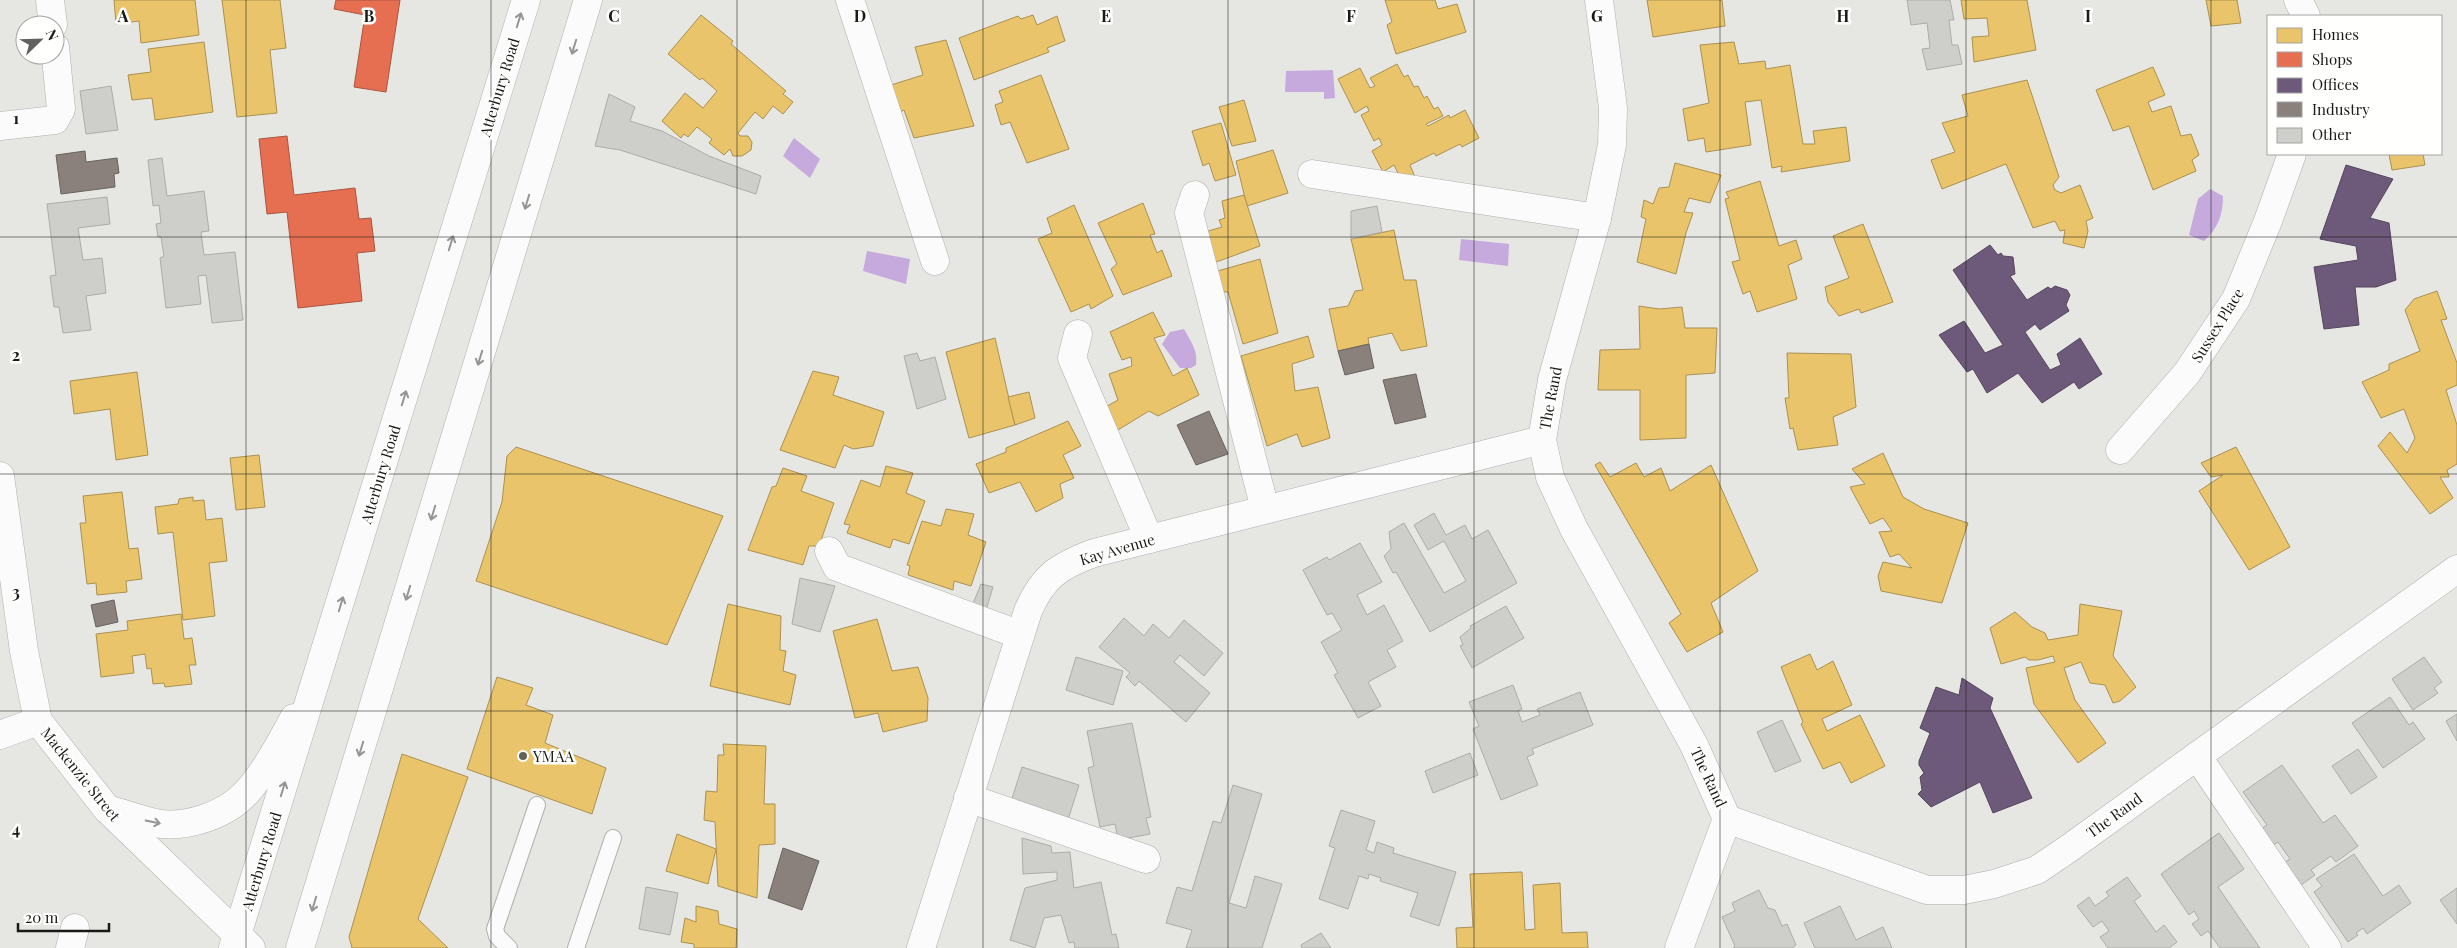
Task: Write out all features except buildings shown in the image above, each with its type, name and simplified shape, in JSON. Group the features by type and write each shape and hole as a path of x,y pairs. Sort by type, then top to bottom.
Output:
{"street":[{"path":"50,0 52,15"},
{"name":"Atterbury Road","path":"241,944 326,650 526,0"},
{"path":"300,948 588,0"},
{"path":"850,0 935,261"},
{"name":"The Rand","path":"1599,0 1610,80 1613,124 1612,145 1597,218 1552,380 1542,440 1550,477 1574,529 1694,745 1728,819 1926,890 1964,890 1994,884 2037,870 2457,569"},
{"path":"2298,0 2306,15"},
{"path":"0,126 55,120 61,109 57,65"},
{"name":"Sussex Place","path":"2120,450 2187,373 2236,299 2268,221 2292,155"},
{"path":"1312,174 1597,218"},
{"path":"1195,195 1190,213 1265,509"},
{"path":"1078,334 1072,358 1149,539"},
{"name":"Kay Avenue","path":"921,948 1020,635 1035,595 1051,574 1077,559 1094,553 1542,440"},
{"name":"Mackenzie Street","path":"0,476 24,651 38,721 106,809 241,944"},
{"path":"829,551 837,567 1020,635"},
{"path":"106,809 156,823 174,824 196,820 220,812 227,807 246,793 288,730 326,650"},
{"path":"0,735 38,721"},
{"path":"2197,756 2327,948"},
{"path":"968,798 1146,859"},
{"path":"1679,948 1728,819"}],"lane":[{"path":"509,948 497,936 496,929 537,805"},
{"path":"576,948 613,838"}],"shaded area":[{"path":"1333,70 1335,98 1324,99 1324,92 1285,92 1286,71"},
{"path":"794,138 820,159 810,178 783,156"},
{"path":"2210,189 2223,196 2223,203 2221,215 2216,226 2204,241 2189,235 2198,199"},
{"path":"1461,239 1509,244 1508,266 1459,260"},
{"path":"867,251 910,259 906,284 863,271"},
{"path":"1184,329 1196,355 1196,365 1191,368 1180,368 1162,344 1170,332"}],"place":[{"name":"YMAA","path":"523,756"}]}
